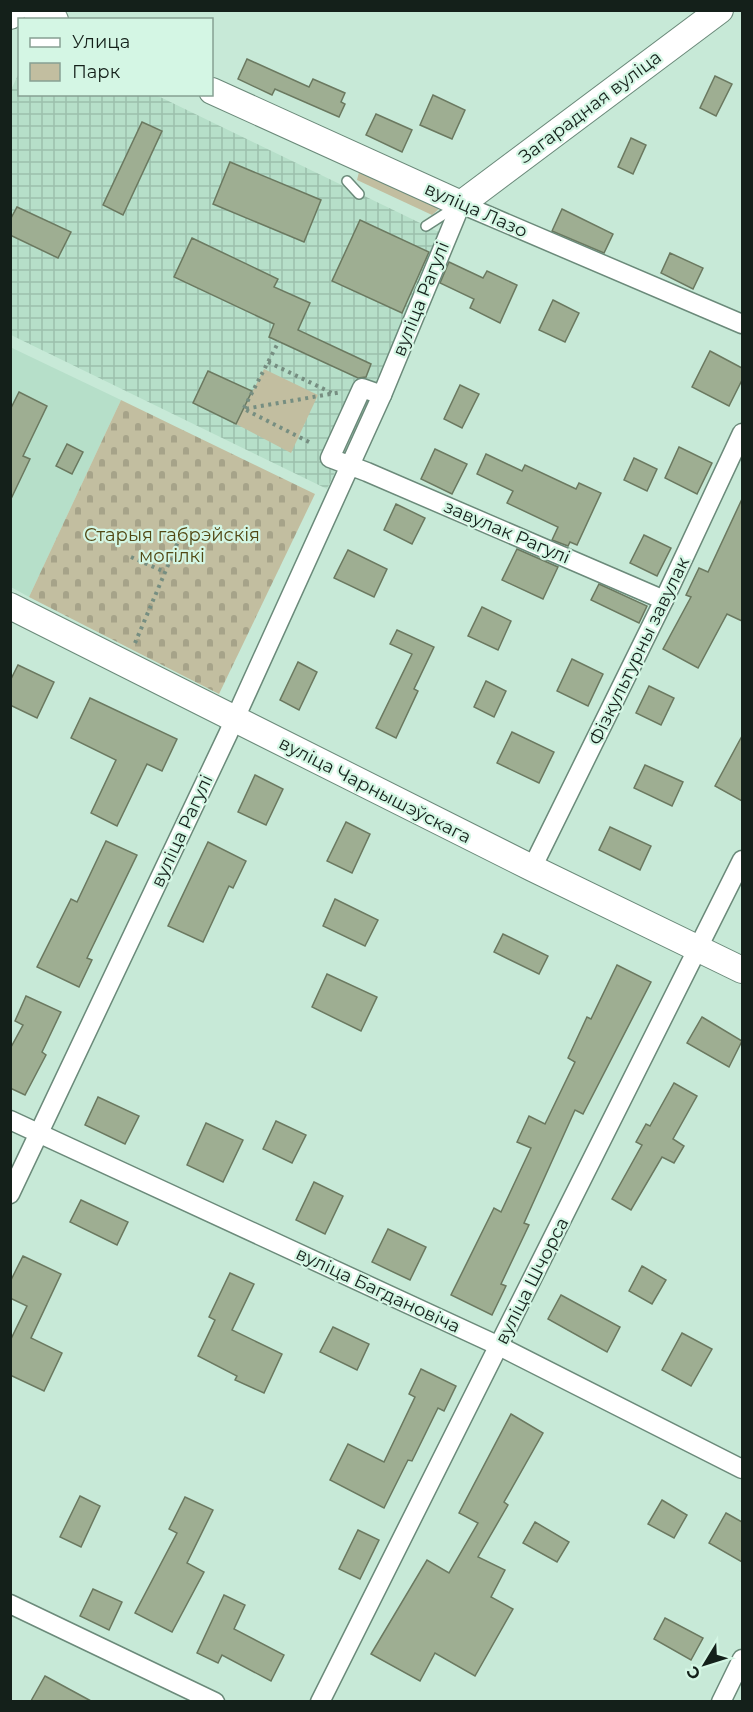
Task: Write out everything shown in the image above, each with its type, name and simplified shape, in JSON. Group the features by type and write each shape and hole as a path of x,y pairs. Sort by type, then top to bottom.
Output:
{"main road":[{"path":"10,16 13,10"},
{"path":"35,10 51,18"},
{"name":"Загарадная вуліца","path":"461,204 720,10"},
{"name":"вуліца Лазо","path":"213,91 461,204"},
{"name":"вуліца Чарнышэўскага","path":"10,606 532,868 742,970"}],"street":[{"name":"вуліца Рагулі","path":"10,1194 235,720 382,395 461,204"},
{"name":"вуліца Лазо","path":"461,204 742,324"},
{"path":"349,466 330,458 358,396 382,395"},
{"name":"Фізкультурны завулак","path":"532,868 664,600 742,433"},
{"name":"завулак Рагулі","path":"349,466 664,600"},
{"name":"вуліца Шчорса","path":"320,1701 742,860"},
{"name":"вуліца Багдановіча","path":"10,1120 499,1346 742,1468"},
{"path":"10,1604 215,1701"},
{"path":"721,1701 742,1659"}],"lane":[{"path":"346,181 359,194"},
{"path":"426,226 461,204"}],"path":[{"path":"244,409 279,342"},
{"path":"268,362 332,393 358,396"},
{"path":"244,409 332,393 358,396"},
{"path":"244,409 309,442"},
{"path":"132,649 180,537"},
{"path":"131,557 165,572"}],"shaded area":[{"path":"18,75 18,96 158,96 449,237 327,489 11,335 10,92"},
{"path":"10,347 121,400 29,597 11,587"}],"green space":[{"path":"359,172 440,208 432,215 357,180"},
{"path":"264,369 318,395 291,453 236,424"},
{"name":"Старыя габрэйскія могілкі","path":"121,400 315,494 219,694 29,597"}],"building":[{"path":"247,59 309,87 313,79 345,93 341,102 345,104 339,117 275,89 272,95 238,79"},
{"path":"715,76 732,84 716,116 700,108"},
{"path":"433,95 465,110 452,139 420,125"},
{"path":"376,114 412,130 402,152 366,135"},
{"path":"142,122 162,131 123,215 103,205"},
{"path":"631,138 646,145 633,174 618,167"},
{"path":"230,162 321,200 304,242 213,204"},
{"path":"17,207 71,232 58,258 10,235 10,220"},
{"path":"562,209 613,234 604,253 552,231"},
{"path":"360,220 429,252 402,313 332,281"},
{"path":"192,238 278,279 274,287 310,303 298,330 371,364 366,377 358,378 269,337 274,324 174,277"},
{"path":"670,253 703,268 693,289 661,273"},
{"path":"449,262 483,278 487,271 517,285 500,323 470,308 474,299 440,283"},
{"path":"553,300 579,313 565,342 539,330"},
{"path":"710,351 742,368 742,380 729,406 692,387"},
{"path":"208,371 252,391 236,424 193,403"},
{"path":"460,385 479,394 462,428 444,419"},
{"path":"19,392 47,406 23,456 30,459 10,501 10,410"},
{"path":"67,444 83,452 72,474 56,466"},
{"path":"679,447 712,463 697,494 665,478"},
{"path":"435,449 467,464 452,494 421,479"},
{"path":"486,454 522,471 525,465 576,489 579,483 601,493 577,545 570,542 568,546 552,540 558,527 507,503 513,491 477,474"},
{"path":"634,458 657,469 647,491 624,480"},
{"path":"742,499 742,621 727,614 698,668 663,649 691,597 686,595 699,568 708,572"},
{"path":"396,504 425,518 412,544 384,530"},
{"path":"644,535 671,548 657,576 630,563"},
{"path":"517,549 558,567 543,599 502,580"},
{"path":"348,550 387,569 374,597 334,578"},
{"path":"599,584 647,606 639,623 591,600"},
{"path":"482,607 511,621 498,650 468,636"},
{"path":"397,630 434,647 414,689 418,691 396,738 376,728 412,654 390,644"},
{"path":"572,659 603,674 588,706 557,691"},
{"path":"298,662 317,672 299,710 280,700"},
{"path":"18,665 54,682 37,718 10,705 10,681"},
{"path":"486,681 506,691 494,717 474,707"},
{"path":"649,686 674,698 661,725 636,713"},
{"path":"90,698 177,739 162,771 147,764 117,826 91,813 116,760 71,738"},
{"path":"512,732 554,752 539,783 497,763"},
{"path":"742,736 742,801 715,786"},
{"path":"645,765 683,782 672,806 634,788"},
{"path":"255,775 283,789 266,825 238,812"},
{"path":"346,822 370,834 352,873 327,861"},
{"path":"610,827 651,846 640,870 599,850"},
{"path":"106,841 137,855 87,958 92,960 79,987 37,967 71,899 77,902"},
{"path":"208,842 246,861 233,888 229,886 203,942 168,926"},
{"path":"335,899 378,920 365,946 323,926"},
{"path":"503,934 548,956 539,974 494,952"},
{"path":"617,965 651,982 583,1114 575,1110 524,1223 529,1225 501,1284 506,1286 492,1315 451,1295 494,1208 501,1212 531,1148 517,1142 529,1116 545,1124 575,1062 568,1058 587,1017 591,1019"},
{"path":"327,974 377,997 361,1031 312,1007"},
{"path":"26,996 61,1012 42,1052 46,1055 25,1095 10,1088 10,1049 23,1025 15,1021"},
{"path":"702,1017 742,1041 729,1067 687,1043"},
{"path":"674,1083 697,1096 673,1139 684,1146 674,1163 662,1157 631,1210 612,1199 642,1145 636,1142 646,1124 650,1126"},
{"path":"98,1097 139,1116 125,1144 85,1125"},
{"path":"276,1121 306,1135 292,1163 263,1149"},
{"path":"206,1123 243,1140 223,1182 187,1165"},
{"path":"314,1182 343,1196 325,1234 296,1220"},
{"path":"81,1200 128,1222 117,1245 70,1222"},
{"path":"388,1229 426,1247 410,1280 372,1262"},
{"path":"23,1256 61,1274 31,1338 62,1353 44,1391 10,1375 10,1341 27,1306 10,1298 10,1282"},
{"path":"642,1266 666,1280 652,1304 629,1291"},
{"path":"230,1273 254,1284 232,1330 282,1354 264,1393 235,1380 237,1376 198,1356 215,1320 209,1317"},
{"path":"561,1295 620,1327 607,1352 548,1319"},
{"path":"333,1327 369,1344 357,1370 320,1352"},
{"path":"682,1333 712,1349 691,1386 662,1370"},
{"path":"421,1369 456,1386 444,1411 438,1408 412,1461 408,1460 384,1508 330,1480 348,1444 384,1462 415,1397 409,1394"},
{"path":"511,1414 543,1433 504,1502 508,1505 478,1557 505,1570 491,1597 513,1609 475,1676 435,1653 420,1681 371,1654 427,1560 449,1573 478,1523 459,1513"},
{"path":"80,1496 100,1506 81,1547 60,1537"},
{"path":"185,1497 213,1510 187,1563 204,1572 172,1632 135,1613 177,1533 169,1529"},
{"path":"662,1500 687,1515 674,1538 648,1524"},
{"path":"726,1513 742,1522 742,1562 709,1543"},
{"path":"535,1522 569,1542 557,1562 523,1543"},
{"path":"358,1530 379,1540 360,1579 339,1569"},
{"path":"93,1589 122,1602 109,1630 80,1616"},
{"path":"224,1595 245,1605 234,1629 284,1655 271,1681 222,1655 218,1663 197,1653"},
{"path":"665,1618 703,1638 691,1660 654,1639"},
{"path":"45,1676 91,1701 31,1701"}]}
